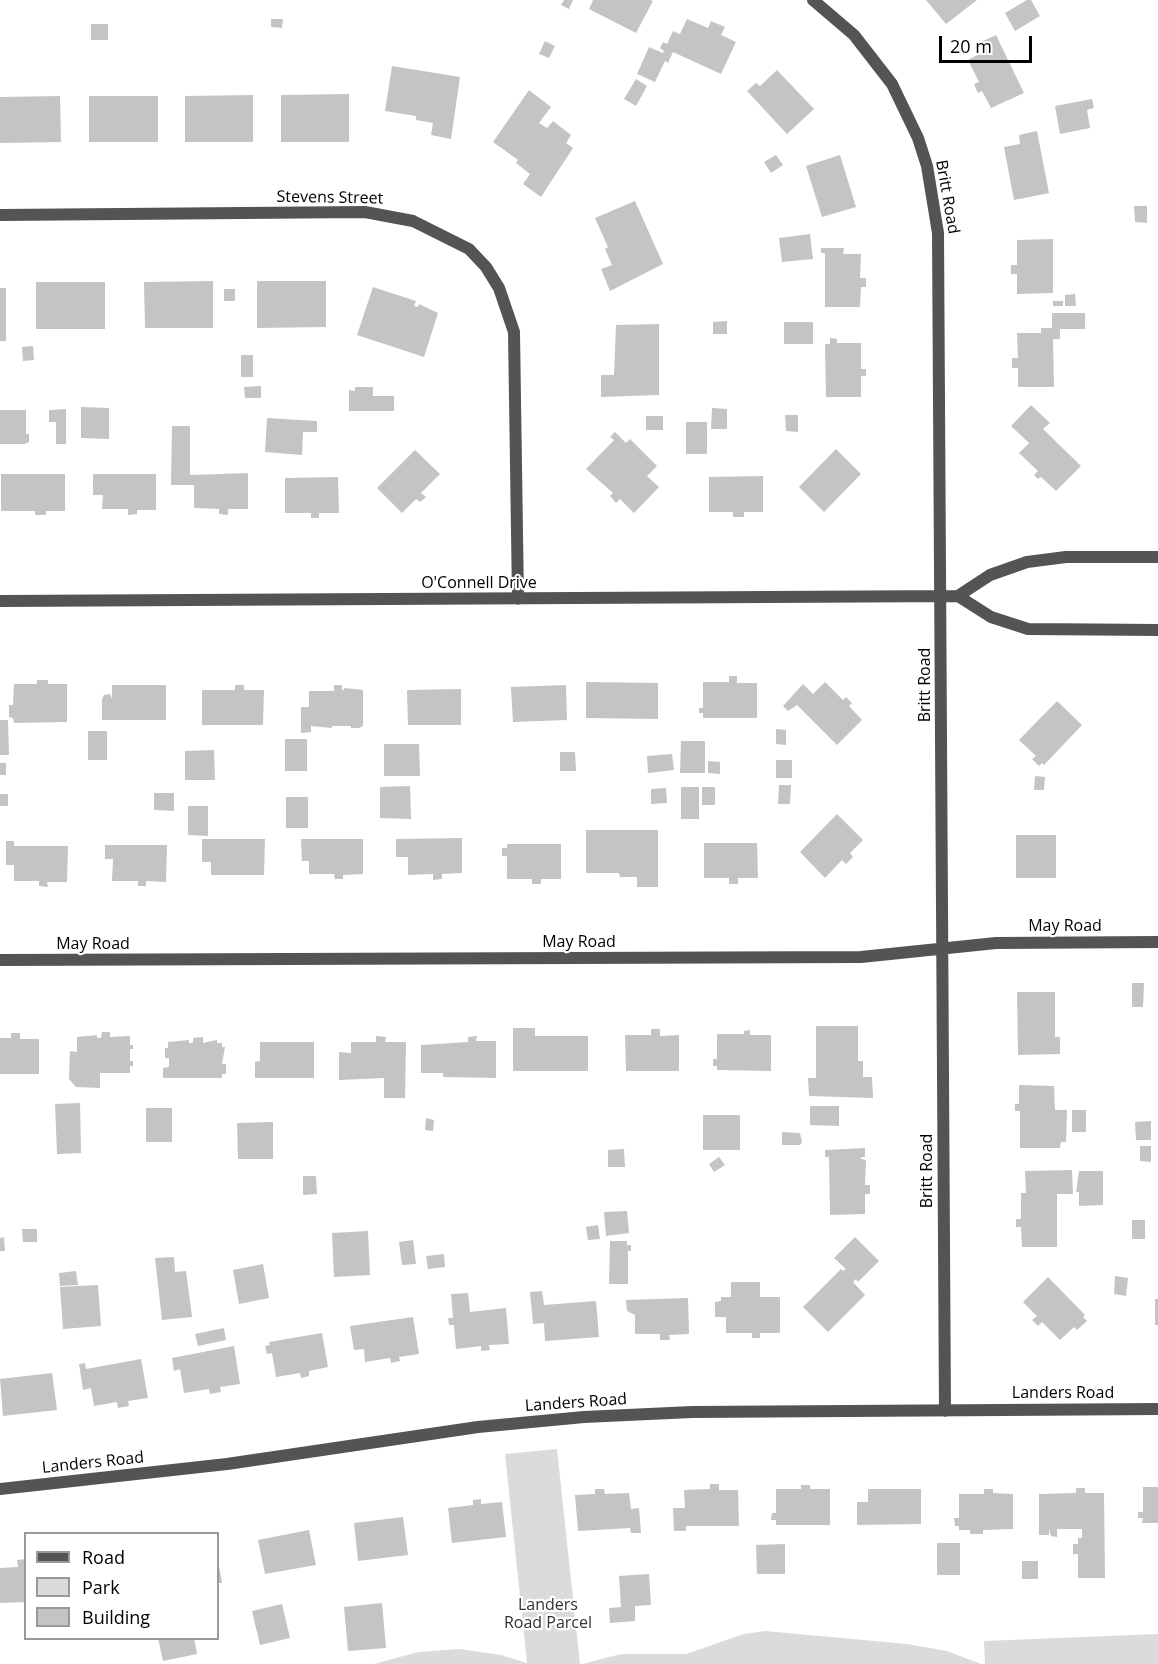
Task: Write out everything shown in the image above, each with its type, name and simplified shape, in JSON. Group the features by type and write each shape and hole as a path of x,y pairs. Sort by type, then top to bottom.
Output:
{"street":[{"name":"Britt Road","path":"813,0 854,35 892,84 918,138 934,200 939,266 945,1411"},
{"name":"Stevens Street","path":"0,215 365,212 413,221 469,249 486,267 500,288 514,332 518,599"},
{"name":"O'Connell Drive","path":"0,602 941,597 957,596 990,575 1027,562 1066,557 1158,557"},
{"path":"957,596 991,617 1028,629 1158,630"},
{"name":"May Road","path":"0,960 861,957 996,943 1158,942"},
{"name":"Landers Road","path":"0,1489 227,1464 478,1427 584,1417 692,1412 1158,1409"}],"green space":[{"name":"Landers Road Parcel","path":"557,1449 580,1664 374,1664 418,1652 460,1649 501,1655 527,1663 505,1454"},
{"path":"765,1631 907,1644 947,1651 981,1664 582,1664 621,1654 686,1654 744,1634"},
{"path":"1158,1634 1158,1664 985,1664 984,1641"}],"building":[{"path":"564,0 573,0 569,9 561,5"},
{"path":"593,0 653,1 636,33 589,9"},
{"path":"926,0 977,0 946,24"},
{"path":"1031,0 1040,16 1015,31 1005,13"},
{"path":"271,19 283,19 282,28 271,27"},
{"path":"687,19 708,28 711,21 725,27 721,35 736,42 721,74 673,52 668,63 665,61 655,82 637,74 649,47 663,53 664,51 660,48 663,42 667,44 673,31 680,34"},
{"path":"91,24 108,24 108,40 91,40"},
{"path":"996,35 1024,93 991,108 982,91 978,93 974,84 979,82 968,60 983,52 979,43"},
{"path":"545,41 555,46 549,58 539,54"},
{"path":"392,66 460,77 451,139 431,135 433,123 416,120 416,116 385,111"},
{"path":"777,70 814,109 787,134 747,91 756,83 760,86"},
{"path":"636,79 647,86 636,106 624,99"},
{"path":"529,90 551,107 539,123 547,128 553,121 571,135 566,143 573,148 541,197 523,184 530,174 516,163 518,160 493,142"},
{"path":"349,94 349,142 281,142 281,95"},
{"path":"253,95 253,142 185,142 185,96"},
{"path":"60,96 61,142 0,143 0,97"},
{"path":"89,96 158,96 158,142 89,142"},
{"path":"1092,99 1094,108 1087,110 1090,128 1060,134 1055,106"},
{"path":"1037,131 1049,193 1014,200 1004,147 1020,144 1019,135"},
{"path":"776,155 783,165 771,173 764,162"},
{"path":"840,155 856,207 822,217 806,166"},
{"path":"635,201 663,264 610,291 601,269 612,265 605,249 608,247 595,218"},
{"path":"1134,206 1147,206 1147,223 1135,222"},
{"path":"810,234 813,259 782,262 779,238"},
{"path":"1053,239 1053,293 1017,294 1017,274 1011,274 1011,265 1017,265 1017,240"},
{"path":"821,248 844,248 843,254 861,254 860,278 866,278 866,287 861,287 860,307 825,307 825,253 821,253"},
{"path":"213,281 213,328 145,328 144,282"},
{"path":"257,281 326,281 326,327 257,328"},
{"path":"36,282 105,282 105,329 36,329"},
{"path":"373,287 416,301 414,306 418,307 419,304 438,313 424,357 357,335"},
{"path":"0,288 6,288 6,341 0,341"},
{"path":"224,289 235,289 235,301 224,301"},
{"path":"1075,294 1076,306 1065,306 1065,295"},
{"path":"1053,301 1063,301 1063,306 1053,306"},
{"path":"1052,313 1085,313 1085,329 1060,329 1060,339 1053,339 1054,387 1018,387 1018,368 1012,368 1012,358 1018,358 1017,333 1041,333 1041,328 1052,328"},
{"path":"727,321 727,334 713,334 713,322"},
{"path":"784,322 813,322 813,344 784,344"},
{"path":"659,324 659,395 601,397 601,375 614,375 616,325"},
{"path":"830,338 837,339 837,343 861,343 861,369 866,369 866,376 861,376 861,397 826,397 825,344 830,344"},
{"path":"33,346 34,360 23,361 22,347"},
{"path":"241,355 253,355 253,377 241,377"},
{"path":"261,386 261,398 245,398 244,387"},
{"path":"355,387 373,387 373,396 394,396 394,411 349,411 349,390 355,391"},
{"path":"1031,405 1050,423 1043,429 1081,466 1056,491 1041,477 1038,479 1034,475 1038,471 1019,453 1029,443 1011,426"},
{"path":"81,407 109,408 109,439 81,438"},
{"path":"712,408 727,409 727,429 711,429"},
{"path":"66,409 66,444 56,444 56,422 49,422 49,410"},
{"path":"0,410 26,410 26,434 29,434 29,442 0,444"},
{"path":"785,415 798,415 798,432 786,431"},
{"path":"646,416 663,416 663,430 646,430"},
{"path":"267,418 317,421 317,432 303,432 302,455 265,452"},
{"path":"686,422 707,422 707,454 686,454"},
{"path":"172,426 190,426 190,475 248,473 248,509 228,509 228,515 219,514 219,509 194,508 194,485 171,485"},
{"path":"615,432 626,443 630,439 657,466 647,476 659,487 634,513 620,499 616,503 610,496 613,493 586,469 614,440 610,437"},
{"path":"836,449 861,474 824,512 799,487"},
{"path":"415,450 440,474 421,493 426,497 420,502 416,499 402,513 377,488"},
{"path":"1,474 65,474 65,511 46,511 46,515 35,515 35,511 1,511"},
{"path":"93,474 156,474 156,510 137,510 137,514 128,515 128,509 102,509 103,495 93,495"},
{"path":"763,476 763,512 744,512 744,517 733,517 733,512 709,512 709,477"},
{"path":"338,477 339,513 319,513 319,518 311,518 311,513 285,513 285,478"},
{"path":"729,676 737,676 737,683 757,683 757,718 703,718 703,713 699,713 699,708 703,708 703,682 729,682"},
{"path":"37,680 48,680 48,684 67,684 67,722 14,723 13,718 9,717 9,705 13,705 14,684 37,684"},
{"path":"586,682 658,683 658,719 586,718"},
{"path":"825,682 843,700 846,697 852,703 849,706 862,720 837,745 797,705 788,711 783,706 803,684 813,694"},
{"path":"112,685 166,685 166,720 102,720 102,699 104,695 110,694 112,699"},
{"path":"235,685 244,685 244,690 264,690 263,725 202,725 202,690 235,690"},
{"path":"334,685 342,685 342,691 345,688 363,690 363,726 351,728 351,726 332,726 332,728 311,726 311,732 301,733 301,707 309,707 309,691 334,691"},
{"path":"566,685 567,720 513,722 511,687"},
{"path":"461,689 461,725 408,725 407,690"},
{"path":"1057,701 1082,725 1044,765 1042,763 1039,766 1032,759 1036,756 1019,740"},
{"path":"0,720 8,720 9,755 0,755"},
{"path":"776,729 786,730 786,745 776,744"},
{"path":"88,731 107,731 107,760 88,760"},
{"path":"285,739 307,739 307,771 285,771"},
{"path":"681,741 705,741 705,773 680,773"},
{"path":"384,744 419,744 420,776 384,776"},
{"path":"214,750 215,780 185,780 185,751"},
{"path":"560,752 575,752 576,771 560,771"},
{"path":"672,754 674,770 648,773 647,756"},
{"path":"776,760 792,760 792,778 776,778"},
{"path":"708,761 720,762 720,774 708,773"},
{"path":"0,763 6,763 6,775 0,775"},
{"path":"1035,776 1045,777 1044,790 1034,790"},
{"path":"779,785 791,785 790,804 778,804"},
{"path":"410,786 411,819 380,818 380,787"},
{"path":"681,787 699,787 699,819 681,819"},
{"path":"702,787 715,787 715,805 702,805"},
{"path":"666,788 667,803 651,804 651,789"},
{"path":"154,793 174,793 174,811 154,810"},
{"path":"0,794 8,794 8,806 0,806"},
{"path":"286,797 308,797 308,828 286,828"},
{"path":"188,806 208,806 208,836 188,835"},
{"path":"837,814 863,840 850,853 853,857 846,864 842,860 825,878 800,852"},
{"path":"586,830 658,830 658,887 637,887 637,877 620,877 619,873 586,873"},
{"path":"1016,835 1056,835 1056,878 1016,878"},
{"path":"462,838 462,873 442,874 442,879 433,880 433,874 408,875 408,857 396,857 396,839"},
{"path":"202,839 265,839 264,875 211,875 211,862 202,862"},
{"path":"301,839 363,839 363,874 343,875 343,879 335,879 334,874 309,874 309,861 302,861"},
{"path":"6,841 14,841 14,846 68,846 67,882 47,882 48,887 39,886 39,881 14,881 14,865 6,865"},
{"path":"704,843 757,843 758,878 738,878 738,884 729,884 729,878 704,878"},
{"path":"507,844 561,844 561,879 541,879 541,884 532,884 532,879 507,879 507,856 502,856 502,848 507,848"},
{"path":"105,845 167,845 166,882 146,881 146,886 138,886 138,881 112,881 113,859 105,859"},
{"path":"1132,983 1144,983 1143,1007 1132,1007"},
{"path":"1017,992 1055,992 1055,1037 1060,1037 1060,1054 1018,1055"},
{"path":"816,1026 858,1026 858,1061 863,1061 863,1077 872,1077 873,1098 809,1096 808,1078 816,1078"},
{"path":"513,1028 535,1028 535,1036 588,1036 588,1071 513,1071"},
{"path":"651,1029 660,1029 660,1036 679,1035 679,1071 626,1071 625,1035 651,1035"},
{"path":"750,1030 750,1035 771,1035 771,1071 717,1070 717,1066 713,1066 713,1059 717,1059 717,1034 744,1034 744,1031"},
{"path":"102,1032 110,1032 110,1037 130,1036 130,1045 133,1045 133,1049 130,1049 130,1061 133,1061 133,1066 130,1066 130,1073 100,1073 100,1088 76,1087 69,1079 70,1051 77,1052 77,1037 97,1035 97,1038 101,1038"},
{"path":"11,1033 20,1033 20,1039 39,1039 39,1074 0,1074 0,1038 11,1038"},
{"path":"376,1036 386,1037 385,1042 406,1042 405,1098 384,1098 384,1078 339,1080 339,1052 351,1053 351,1042 376,1042"},
{"path":"477,1036 476,1041 496,1041 496,1078 443,1077 443,1073 421,1073 421,1045 468,1042 468,1037"},
{"path":"203,1037 203,1043 217,1040 217,1043 222,1043 222,1047 225,1047 222,1064 226,1064 226,1074 222,1074 222,1078 163,1078 163,1068 169,1067 169,1058 165,1058 165,1048 168,1048 168,1042 189,1040 189,1043 193,1043 193,1038"},
{"path":"260,1042 314,1042 314,1078 255,1078 255,1062 260,1061"},
{"path":"1019,1085 1054,1086 1055,1110 1067,1110 1066,1142 1061,1142 1060,1148 1020,1148 1020,1111 1015,1111 1015,1104 1019,1104"},
{"path":"80,1103 81,1153 57,1154 55,1104"},
{"path":"810,1106 839,1106 839,1126 810,1125"},
{"path":"146,1108 172,1108 172,1142 146,1142"},
{"path":"1072,1110 1086,1110 1086,1132 1072,1132"},
{"path":"703,1115 740,1115 740,1150 703,1150"},
{"path":"426,1118 434,1120 433,1131 425,1130"},
{"path":"1151,1121 1151,1140 1136,1140 1135,1122"},
{"path":"273,1122 273,1159 238,1159 237,1123"},
{"path":"782,1132 800,1133 802,1142 800,1145 782,1145"},
{"path":"1140,1146 1151,1146 1151,1162 1140,1161"},
{"path":"865,1148 865,1157 861,1159 866,1160 865,1185 870,1185 870,1194 865,1194 865,1214 830,1215 829,1157 825,1157 825,1150"},
{"path":"624,1149 625,1167 608,1167 608,1150"},
{"path":"719,1157 725,1165 714,1172 709,1164"},
{"path":"1072,1170 1073,1194 1057,1194 1057,1247 1022,1247 1021,1227 1016,1227 1016,1219 1021,1219 1021,1193 1026,1193 1025,1171"},
{"path":"1079,1171 1103,1171 1103,1205 1079,1206 1079,1192 1076,1192"},
{"path":"303,1176 316,1176 317,1194 303,1195"},
{"path":"627,1211 629,1233 606,1236 604,1212"},
{"path":"1132,1220 1145,1220 1145,1239 1132,1239"},
{"path":"598,1225 600,1239 588,1240 586,1227"},
{"path":"22,1229 37,1229 37,1242 23,1242"},
{"path":"368,1231 370,1275 334,1277 332,1233"},
{"path":"4,1237 5,1251 0,1251 0,1238"},
{"path":"855,1237 879,1261 858,1282 856,1279 853,1282 865,1295 828,1332 803,1307 841,1269 843,1271 846,1269 834,1258"},
{"path":"413,1240 416,1264 402,1265 399,1242"},
{"path":"610,1241 627,1241 627,1245 631,1245 631,1251 628,1251 628,1284 609,1284"},
{"path":"444,1254 445,1267 428,1269 426,1256"},
{"path":"174,1257 175,1272 186,1271 192,1317 162,1320 155,1258"},
{"path":"263,1264 269,1298 239,1304 233,1270"},
{"path":"76,1271 78,1285 60,1286 59,1273"},
{"path":"1115,1276 1128,1278 1126,1296 1114,1294"},
{"path":"1048,1277 1085,1315 1083,1317 1087,1321 1077,1330 1074,1327 1060,1340 1042,1322 1038,1326 1032,1320 1037,1316 1023,1302"},
{"path":"731,1282 760,1282 760,1297 780,1297 780,1333 760,1333 760,1338 752,1338 752,1333 726,1333 726,1317 715,1317 715,1302 721,1301 721,1297 731,1297"},
{"path":"98,1285 101,1326 63,1329 60,1287"},
{"path":"542,1291 544,1305 596,1301 599,1337 545,1341 544,1323 533,1324 530,1292"},
{"path":"468,1293 470,1312 506,1308 509,1344 489,1345 490,1350 481,1351 481,1346 456,1349 454,1325 449,1325 448,1318 453,1318 451,1294"},
{"path":"688,1298 689,1334 669,1335 670,1340 660,1340 660,1334 635,1334 635,1315 627,1311 626,1300"},
{"path":"1155,1299 1158,1299 1158,1325 1155,1325"},
{"path":"413,1317 419,1354 399,1357 400,1361 391,1363 390,1358 365,1362 364,1349 354,1350 350,1326"},
{"path":"224,1328 226,1340 198,1346 195,1334"},
{"path":"322,1333 328,1367 309,1371 309,1376 301,1378 300,1373 276,1377 272,1353 267,1354 265,1346 270,1345 269,1342"},
{"path":"234,1346 240,1384 220,1387 221,1392 210,1394 209,1389 184,1393 180,1369 174,1371 172,1358"},
{"path":"141,1359 148,1398 128,1401 129,1406 118,1408 117,1402 94,1406 91,1388 83,1390 79,1364 85,1363 86,1369"},
{"path":"52,1373 57,1410 3,1416 0,1379"},
{"path":"710,1484 719,1484 719,1490 738,1490 739,1526 686,1526 686,1531 674,1531 673,1508 685,1508 684,1490 710,1489"},
{"path":"801,1485 810,1485 810,1489 830,1489 830,1525 776,1525 776,1520 771,1520 772,1513 776,1513 776,1489 801,1489"},
{"path":"1143,1487 1158,1487 1158,1523 1142,1523 1143,1518 1138,1518 1138,1512 1143,1512"},
{"path":"1076,1488 1085,1488 1085,1493 1104,1493 1105,1578 1078,1578 1078,1554 1073,1554 1073,1544 1078,1544 1078,1538 1082,1538 1082,1529 1057,1529 1057,1537 1051,1536 1049,1529 1049,1535 1039,1535 1039,1494 1076,1493"},
{"path":"595,1489 604,1489 605,1494 629,1493 631,1509 639,1508 641,1533 631,1533 630,1528 578,1531 575,1495 595,1494"},
{"path":"868,1489 921,1489 921,1524 857,1525 857,1502 868,1502"},
{"path":"984,1489 993,1489 993,1493 1013,1494 1013,1529 983,1530 983,1534 970,1534 970,1530 959,1530 959,1526 955,1526 954,1518 959,1518 959,1494 984,1494"},
{"path":"481,1499 481,1504 502,1502 506,1537 452,1543 448,1508 473,1505 473,1500"},
{"path":"403,1517 408,1555 358,1561 354,1523"},
{"path":"309,1530 316,1565 265,1574 258,1540"},
{"path":"937,1543 960,1543 960,1575 937,1575"},
{"path":"785,1544 785,1574 757,1574 756,1545"},
{"path":"24,1559 24,1602 0,1603 0,1568 18,1567 17,1560"},
{"path":"1022,1561 1038,1561 1038,1579 1022,1579"},
{"path":"219,1566 222,1583 219,1583"},
{"path":"649,1574 651,1605 635,1606 635,1621 610,1623 609,1608 621,1607 619,1576"},
{"path":"382,1603 386,1648 348,1651 344,1607"},
{"path":"282,1604 290,1638 260,1645 252,1611"},
{"path":"158,1640 194,1640 197,1654 163,1661"}]}
